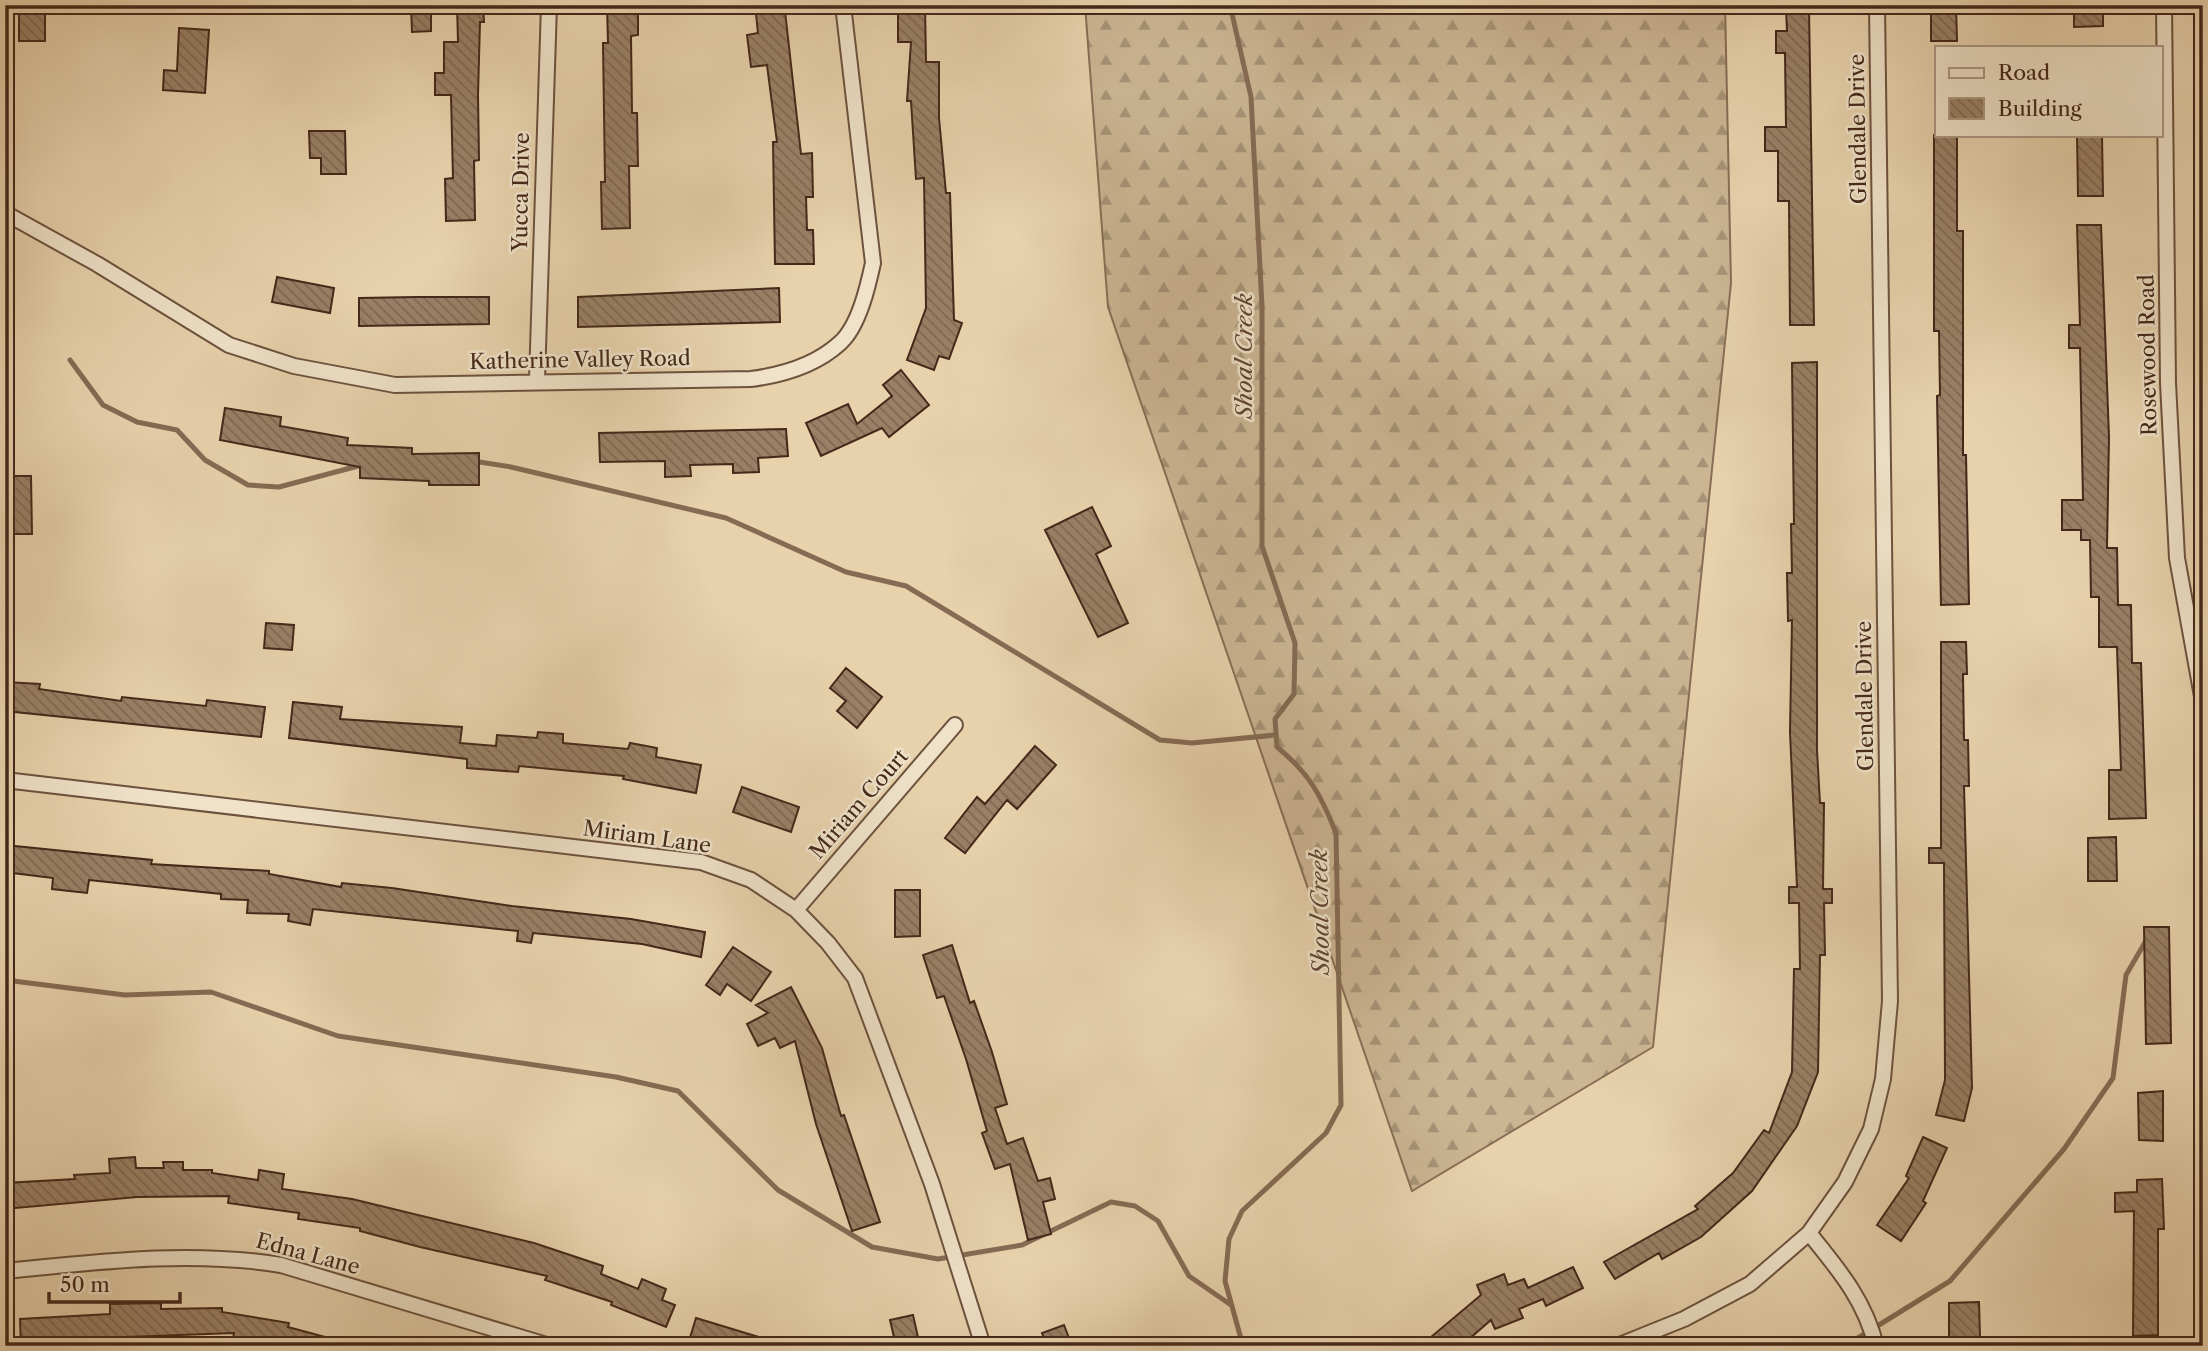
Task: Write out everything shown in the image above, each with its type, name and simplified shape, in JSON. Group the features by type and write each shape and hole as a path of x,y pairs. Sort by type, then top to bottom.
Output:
{"street":[{"name":"Yucca Drive","path":"537,380 549,5"},
{"name":"Katherine Valley Road","path":"5,213 97,264 229,345 293,366 395,385 786,375 842,342 866,299 873,263 844,5"},
{"name":"Glendale Drive","path":"1617,1346 1684,1318 1750,1284 1809,1233 1845,1182 1871,1129 1883,1079 1890,1001 1877,5"},
{"name":"Rosewood Road","path":"2164,5 2168,383 2177,558 2203,702"},
{"name":"Miriam Court","path":"796,910 955,725"},
{"name":"Miriam Lane","path":"5,780 701,862 751,880 796,910 828,943 855,978 932,1184 983,1346"},
{"path":"1809,1233 1851,1285 1870,1318 1876,1346"},
{"name":"Edna Lane","path":"5,1271 100,1261 235,1257 281,1265 550,1346"}],"green space":[{"path":"1085,5 1725,5 1731,283 1653,1047 1412,1191 1108,307"}],"building":[{"path":"411,5 431,5 431,31 412,32"},
{"path":"457,5 483,5 478,95 479,160 474,161 475,220 446,221 445,179 453,178 451,95 435,95 435,73 444,73 444,42 458,42"},
{"path":"607,5 638,5 638,35 631,36 632,113 637,113 638,166 629,166 630,228 602,229 601,182 605,182 603,43 608,43"},
{"path":"898,5 925,5 926,62 939,62 939,118 946,193 950,193 954,320 962,323 949,359 939,356 934,370 907,360 926,308 924,178 916,179 911,101 907,101 911,42 898,42"},
{"path":"1931,5 1956,5 1957,41 1931,41"},
{"path":"2074,5 2103,5 2103,26 2074,27"},
{"path":"19,8 45,8 45,41 19,41"},
{"path":"1786,8 1809,8 1814,325 1790,325 1789,201 1778,201 1778,151 1765,151 1765,127 1786,127 1785,53 1776,53 1776,31 1787,31"},
{"path":"785,11 801,154 812,153 813,197 806,197 807,230 813,230 814,264 775,264 773,142 777,142 767,65 751,67 747,35 758,33 756,14"},
{"path":"179,28 209,30 205,93 163,90 164,70 177,71"},
{"path":"309,131 345,131 346,174 321,174 321,158 310,158"},
{"path":"1934,135 1957,136 1957,231 1963,231 1963,455 1966,455 1969,604 1941,605 1937,396 1940,395 1939,331 1934,331"},
{"path":"2077,136 2102,136 2103,196 2078,196"},
{"path":"2077,225 2101,225 2109,437 2107,548 2117,548 2118,605 2131,605 2132,663 2141,663 2146,818 2109,819 2109,770 2121,770 2117,647 2099,647 2099,597 2091,597 2090,540 2081,540 2081,530 2062,530 2062,500 2083,500 2080,348 2069,348 2069,325 2080,325"},
{"path":"277,277 334,288 330,313 272,302"},
{"path":"779,288 780,322 578,327 578,297"},
{"path":"489,297 489,324 359,326 359,298"},
{"path":"1817,362 1817,750 1820,803 1824,803 1823,889 1832,889 1832,903 1824,903 1825,955 1820,955 1818,1072 1797,1126 1752,1191 1701,1237 1662,1259 1659,1253 1615,1279 1604,1262 1698,1209 1695,1206 1733,1173 1764,1130 1769,1133 1792,1072 1794,969 1800,969 1799,903 1789,903 1789,887 1797,887 1790,732 1792,620 1788,621 1787,573 1792,573 1791,524 1794,524 1792,363"},
{"path":"901,370 929,405 889,437 882,428 821,456 806,423 848,404 857,424 892,396 883,385"},
{"path":"225,408 281,417 280,426 348,438 347,445 412,448 412,454 479,453 479,485 429,485 429,481 360,478 360,467 220,440"},
{"path":"786,429 788,456 758,458 759,472 733,473 733,464 690,465 691,476 665,477 665,461 600,462 599,433"},
{"path":"5,476 31,476 32,534 5,534"},
{"path":"1092,507 1111,546 1096,554 1128,623 1098,637 1045,530"},
{"path":"266,623 294,625 292,650 264,648"},
{"path":"1941,642 1966,642 1967,674 1963,674 1964,740 1968,740 1969,786 1964,786 1972,1088 1964,1121 1936,1115 1945,1080 1944,863 1929,863 1929,848 1941,848"},
{"path":"846,668 882,697 857,728 837,711 846,701 830,688"},
{"path":"5,682 40,684 39,689 121,701 122,697 206,706 207,700 265,707 261,737 5,711"},
{"path":"293,702 342,707 340,719 462,727 460,743 496,746 497,735 537,738 538,732 563,734 563,743 628,749 630,743 657,748 656,757 701,765 696,793 623,779 624,776 519,766 518,772 467,768 467,759 289,738"},
{"path":"1035,746 1056,765 1017,809 1007,800 965,853 945,838 977,797 985,804"},
{"path":"742,787 799,807 791,832 733,812"},
{"path":"2116,837 2117,881 2088,881 2088,838"},
{"path":"5,845 152,860 151,864 269,871 269,874 341,887 342,883 392,888 512,906 631,919 705,932 701,957 642,944 533,933 531,943 517,941 518,931 313,909 310,925 288,921 289,914 247,913 248,900 221,899 221,894 89,880 87,893 52,889 53,878 5,872"},
{"path":"895,890 920,890 920,936 895,937"},
{"path":"2144,927 2169,927 2171,1043 2146,1044"},
{"path":"952,945 970,1003 974,1001 992,1052 1007,1104 995,1108 1007,1144 1023,1138 1038,1181 1050,1178 1055,1199 1043,1202 1051,1234 1028,1240 1010,1164 995,1169 982,1133 987,1131 966,1059 944,996 937,998 923,955"},
{"path":"733,947 771,972 751,1001 727,984 720,995 706,985"},
{"path":"791,987 822,1048 841,1116 844,1115 880,1222 852,1231 816,1124 795,1041 780,1048 775,1038 758,1046 747,1024 768,1013 756,1005"},
{"path":"2163,1091 2163,1141 2139,1140 2138,1093"},
{"path":"1923,1137 1947,1148 1923,1201 1926,1203 1901,1241 1877,1225 1909,1178 1906,1176"},
{"path":"135,1157 136,1168 164,1168 163,1162 183,1162 183,1170 212,1170 212,1173 258,1180 259,1170 284,1174 282,1189 352,1199 534,1243 603,1266 601,1274 638,1289 642,1279 666,1289 662,1300 675,1305 666,1327 611,1305 612,1302 545,1280 547,1276 420,1247 360,1231 360,1228 298,1219 299,1213 228,1203 229,1196 137,1197 5,1209 5,1183 75,1179 74,1175 110,1173 109,1159"},
{"path":"2162,1179 2164,1229 2158,1229 2158,1335 2133,1336 2134,1211 2115,1212 2115,1193 2137,1192 2137,1180"},
{"path":"1573,1267 1583,1288 1546,1306 1543,1299 1519,1309 1523,1318 1495,1329 1491,1320 1461,1346 1439,1346 1431,1337 1481,1295 1477,1285 1504,1274 1508,1285 1524,1279 1528,1288"},
{"path":"1979,1302 1980,1338 1949,1338 1949,1303"},
{"path":"161,1303 161,1309 222,1308 222,1312 289,1323 288,1327 340,1341 340,1346 273,1346 233,1339 234,1333 100,1338 100,1346 21,1346 20,1319 110,1314 110,1304"},
{"path":"913,1315 920,1346 896,1346 890,1320"},
{"path":"696,1318 775,1342 775,1346 706,1346 689,1341"},
{"path":"1064,1325 1072,1346 1047,1346 1042,1333"}],"waterway":[{"name":"Shoal Creek","path":"1230,5 1251,97 1262,306 1262,546 1295,643 1294,694 1275,719 1277,747 1298,766 1313,786 1336,833 1341,1105 1326,1133 1242,1211 1229,1239 1225,1281 1243,1346"},
{"path":"70,360 103,405 137,422 177,430 205,460 248,485 279,487 362,465"},
{"path":"473,461 511,467 726,518 846,572 906,586 1160,740 1192,743 1276,735"},
{"path":"1845,1346 1950,1281 2064,1149 2113,1078 2126,975 2147,939"},
{"path":"5,980 125,995 211,992 338,1036 616,1077 678,1091 778,1190 872,1247 938,1259 1022,1245 1111,1202 1135,1206 1158,1221 1189,1276 1231,1305"}]}
